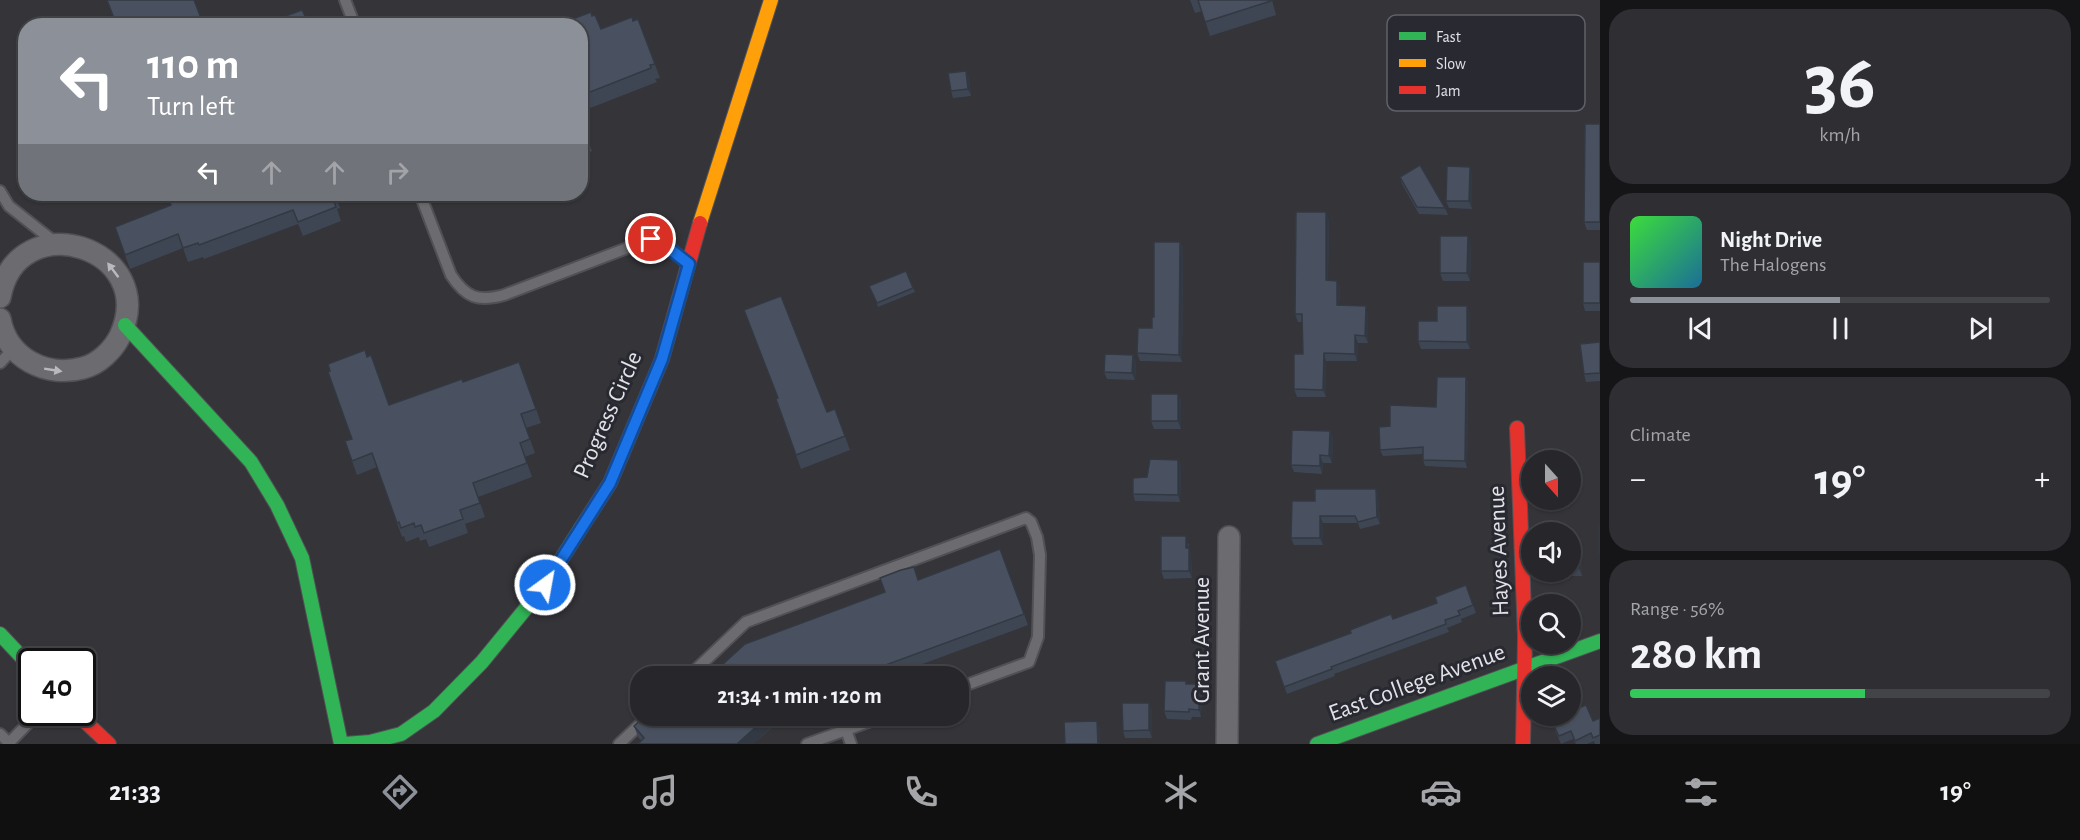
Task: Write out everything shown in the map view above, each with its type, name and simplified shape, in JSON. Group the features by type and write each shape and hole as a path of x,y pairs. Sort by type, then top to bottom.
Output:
{"street":[{"name":"Progress Circle","path":"125,325 250,462 277,505 302,558 343,744 370,742 400,734 434,711 482,662 545,585 610,483 662,359 709,192 771,0"},
{"path":"0,292 10,272 22,258 38,248 57,244 77,245 97,253 112,266 123,284 127,304 125,325 117,343 103,357 86,368 66,371 47,370 7,356 0,324"},
{"name":"Hayes Avenue","path":"1517,428 1525,666"},
{"name":"Grant Avenue","path":"1227,744 1229,537"},
{"path":"0,634 18,653"},
{"name":"East College Avenue","path":"1531,666 1600,641"},
{"name":"East College Avenue","path":"1317,744 1521,669"},
{"path":"90,726 109,744"},
{"name":"Hayes Avenue","path":"1523,726 1523,744"}],"lane":[{"path":"345,0 352,18"},
{"path":"0,190 9,206 57,244"},
{"path":"423,201 451,275 459,287 476,298 489,299 504,295 651,239 661,242 689,264"},
{"path":"700,666 746,622 1026,518 1031,522 1037,537 1040,555 1038,637 1029,662 969,684"},
{"path":"0,734 9,744 26,726"},
{"path":"619,744 638,726"},
{"path":"807,744 857,726"},
{"path":"846,730 851,744"}],"building":[{"path":"107,0 194,0 201,18 114,18"},
{"path":"1198,0 1271,0 1271,1 1205,22"},
{"path":"302,10 306,18 280,18"},
{"path":"591,12 592,16 595,15 601,29 632,17 633,21 638,19 655,64 650,65 651,68 588,93 588,18 575,18"},
{"path":"966,71 968,89 951,91 948,73"},
{"path":"1585,124 1600,124 1600,222 1584,222"},
{"path":"1420,165 1445,208 1417,207 1400,177"},
{"path":"1447,166 1470,167 1469,201 1446,201"},
{"path":"334,201 336,207 298,222 293,210 199,245 198,243 183,248 178,234 125,255 115,227 171,205 170,202"},
{"path":"1296,212 1326,212 1326,280 1337,281 1337,305 1366,306 1365,336 1355,335 1355,354 1324,353 1323,390 1294,389 1294,354 1303,354 1302,314 1295,314"},
{"path":"1440,236 1468,236 1467,273 1440,273"},
{"path":"1154,242 1180,242 1179,355 1137,353 1138,328 1152,328 1152,317 1154,317"},
{"path":"1583,262 1600,262 1600,303 1583,303"},
{"path":"906,271 913,288 877,303 869,286"},
{"path":"781,296 827,412 835,409 845,436 796,455 776,399 778,398 744,310"},
{"path":"1437,306 1467,306 1467,342 1418,341 1418,321 1437,321"},
{"path":"1600,342 1600,373 1584,374 1580,344"},
{"path":"365,350 367,357 371,355 389,405 519,362 536,409 521,414 530,439 520,443 527,463 473,483 480,503 460,510 463,519 424,533 421,525 415,527 414,523 401,528 399,522 397,523 372,453 352,461 345,441 352,439 328,372 330,371 328,364"},
{"path":"1105,354 1133,355 1132,373 1104,372"},
{"path":"1437,377 1466,377 1465,461 1423,460 1423,447 1380,450 1379,427 1390,426 1390,405 1436,407"},
{"path":"1151,394 1178,394 1178,421 1151,421"},
{"path":"1292,430 1330,431 1329,456 1320,455 1320,466 1291,465"},
{"path":"1150,459 1178,460 1178,495 1133,494 1133,478 1147,477"},
{"path":"1315,489 1376,489 1377,517 1358,522 1355,516 1320,516 1320,538 1291,538 1292,501 1315,501"},
{"path":"1600,525 1600,553 1599,553"},
{"path":"1161,536 1186,536 1186,548 1189,548 1189,571 1161,571"},
{"path":"1000,549 1024,614 883,666 721,666 745,644 885,592 880,578 914,567 918,580"},
{"path":"1466,585 1473,605 1458,611 1460,615 1445,620 1446,624 1284,687 1275,661 1351,633 1350,630 1391,614 1393,619 1437,603 1435,597"},
{"path":"1165,681 1186,681 1186,684 1199,684 1199,710 1164,711"},
{"path":"1122,703 1149,703 1149,730 1123,731"},
{"path":"1586,705 1593,721 1600,718 1600,735 1593,738 1591,733 1575,741 1571,731 1559,736 1554,726 1581,726 1581,707"},
{"path":"1097,721 1098,744 1065,744 1064,722"},
{"path":"634,726 757,726 737,744 638,744 644,738"}],"traffic: fast":[{"path":"125,325 251,462 277,505 302,558 341,744"},
{"path":"345,744 370,742 401,734 434,711 482,662 545,585 581,528"},
{"path":"0,634 18,653"},
{"path":"1317,744 1600,641"}],"traffic: slow":[{"path":"700,223 771,0"}],"traffic: jam":[{"path":"581,528 610,483 662,359 700,223"},
{"path":"1517,428 1525,637 1523,744"},
{"path":"90,726 109,744"}],"route":[{"path":"545,585 610,483 662,359 689,264 661,242 651,239"}]}
